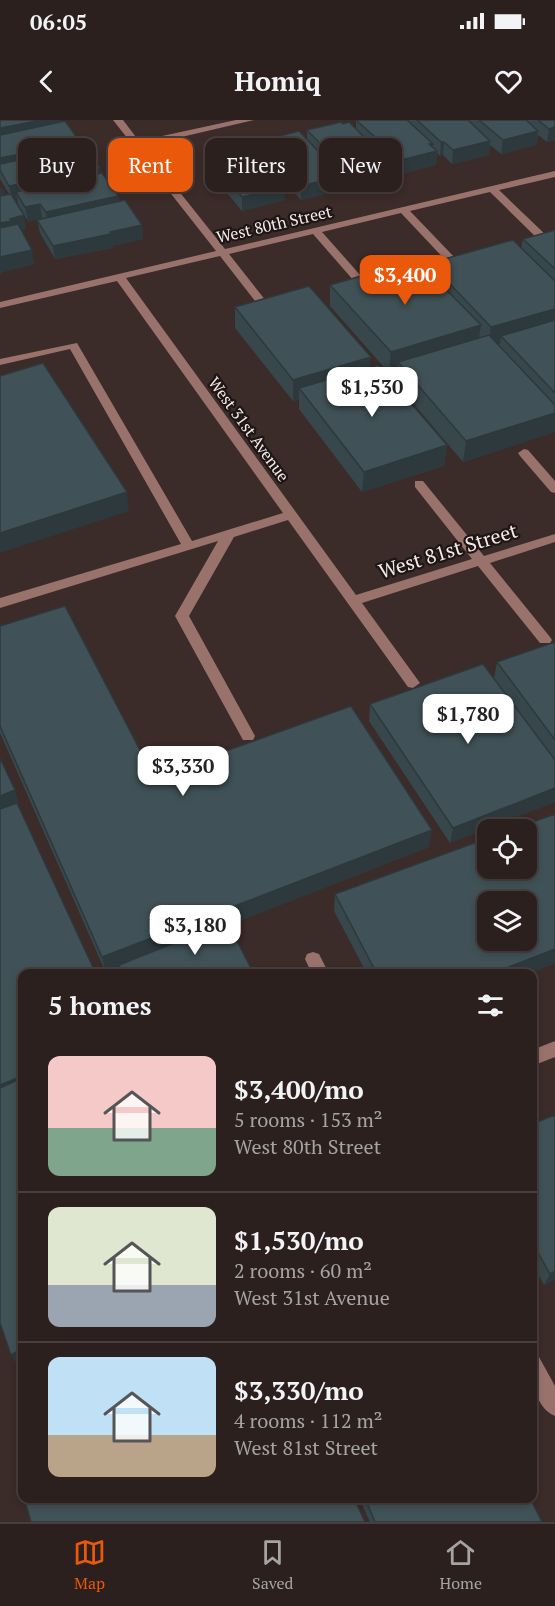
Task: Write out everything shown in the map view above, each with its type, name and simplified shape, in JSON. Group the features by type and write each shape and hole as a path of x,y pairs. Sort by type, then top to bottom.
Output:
{"street":[{"path":"118,120 132,138"},
{"path":"165,138 249,120"},
{"name":"West 80th Street","path":"0,305 555,174"},
{"path":"492,189 544,239"},
{"path":"175,192 270,313"},
{"path":"404,210 454,263"},
{"path":"315,230 365,287"},
{"name":"West 31st Avenue","path":"119,276 413,683"},
{"path":"0,362 73,345 189,546"},
{"path":"524,453 555,489"},
{"path":"419,484 545,640"},
{"path":"0,603 290,515"},
{"path":"229,534 182,616 248,736"},
{"name":"West 81st Street","path":"352,601 555,538"},
{"path":"537,1056 555,1049"},
{"path":"537,1373 555,1406"}],"building":[{"path":"0,120 42,120 0,128"},
{"path":"356,120 407,120 433,144 429,144 437,151 402,160 402,138 376,138"},
{"path":"417,120 468,120 490,141 453,150"},
{"path":"479,120 526,120 538,131 503,140"},
{"path":"538,120 555,120 555,127 549,129"},
{"path":"65,121 77,138 18,138 18,154 0,158 0,135"},
{"path":"349,122 365,138 319,138 319,142 307,130"},
{"path":"299,131 306,138 272,138"},
{"path":"307,139 319,152 319,182 307,185"},
{"path":"18,160 18,184 9,186 0,170 0,164"},
{"path":"102,173 108,182 108,192 115,192 118,196 46,212 40,204 25,207 16,192 96,192 96,174"},
{"path":"238,192 262,192 242,197"},
{"path":"11,194 24,215 10,219 12,221 0,223 0,196"},
{"path":"125,200 142,225 53,246 37,220"},
{"path":"18,224 32,250 0,257 0,228"},
{"path":"555,230 555,269 523,239"},
{"path":"513,240 555,281 555,309 491,327 430,263"},
{"path":"417,260 481,325 391,352 330,285"},
{"path":"309,286 371,357 293,380 235,307"},
{"path":"555,320 555,393 501,336"},
{"path":"489,335 555,405 555,413 466,441 398,362"},
{"path":"43,363 127,492 0,533 0,376"},
{"path":"378,365 447,445 364,472 299,388"},
{"path":"65,606 154,777 351,706 432,830 102,957 0,726 0,626"},
{"path":"555,642 555,740 497,662"},
{"path":"483,664 555,760 555,788 453,828 370,704"},
{"path":"0,758 15,790 0,796"},
{"path":"17,803 94,969 18,969 18,1078 0,1085 0,809"},
{"path":"555,814 555,949 504,969 374,969 335,894 477,842 477,879 537,879 537,821"},
{"path":"227,922 251,969 121,969 119,965"},
{"path":"18,1080 18,1351 11,1355 0,1323 0,1088"},
{"path":"555,1115 555,1271 550,1274 537,1251 537,1122"},
{"path":"25,1503 356,1503 365,1522 31,1522"},
{"path":"367,1503 532,1503 542,1522 375,1522"}]}
